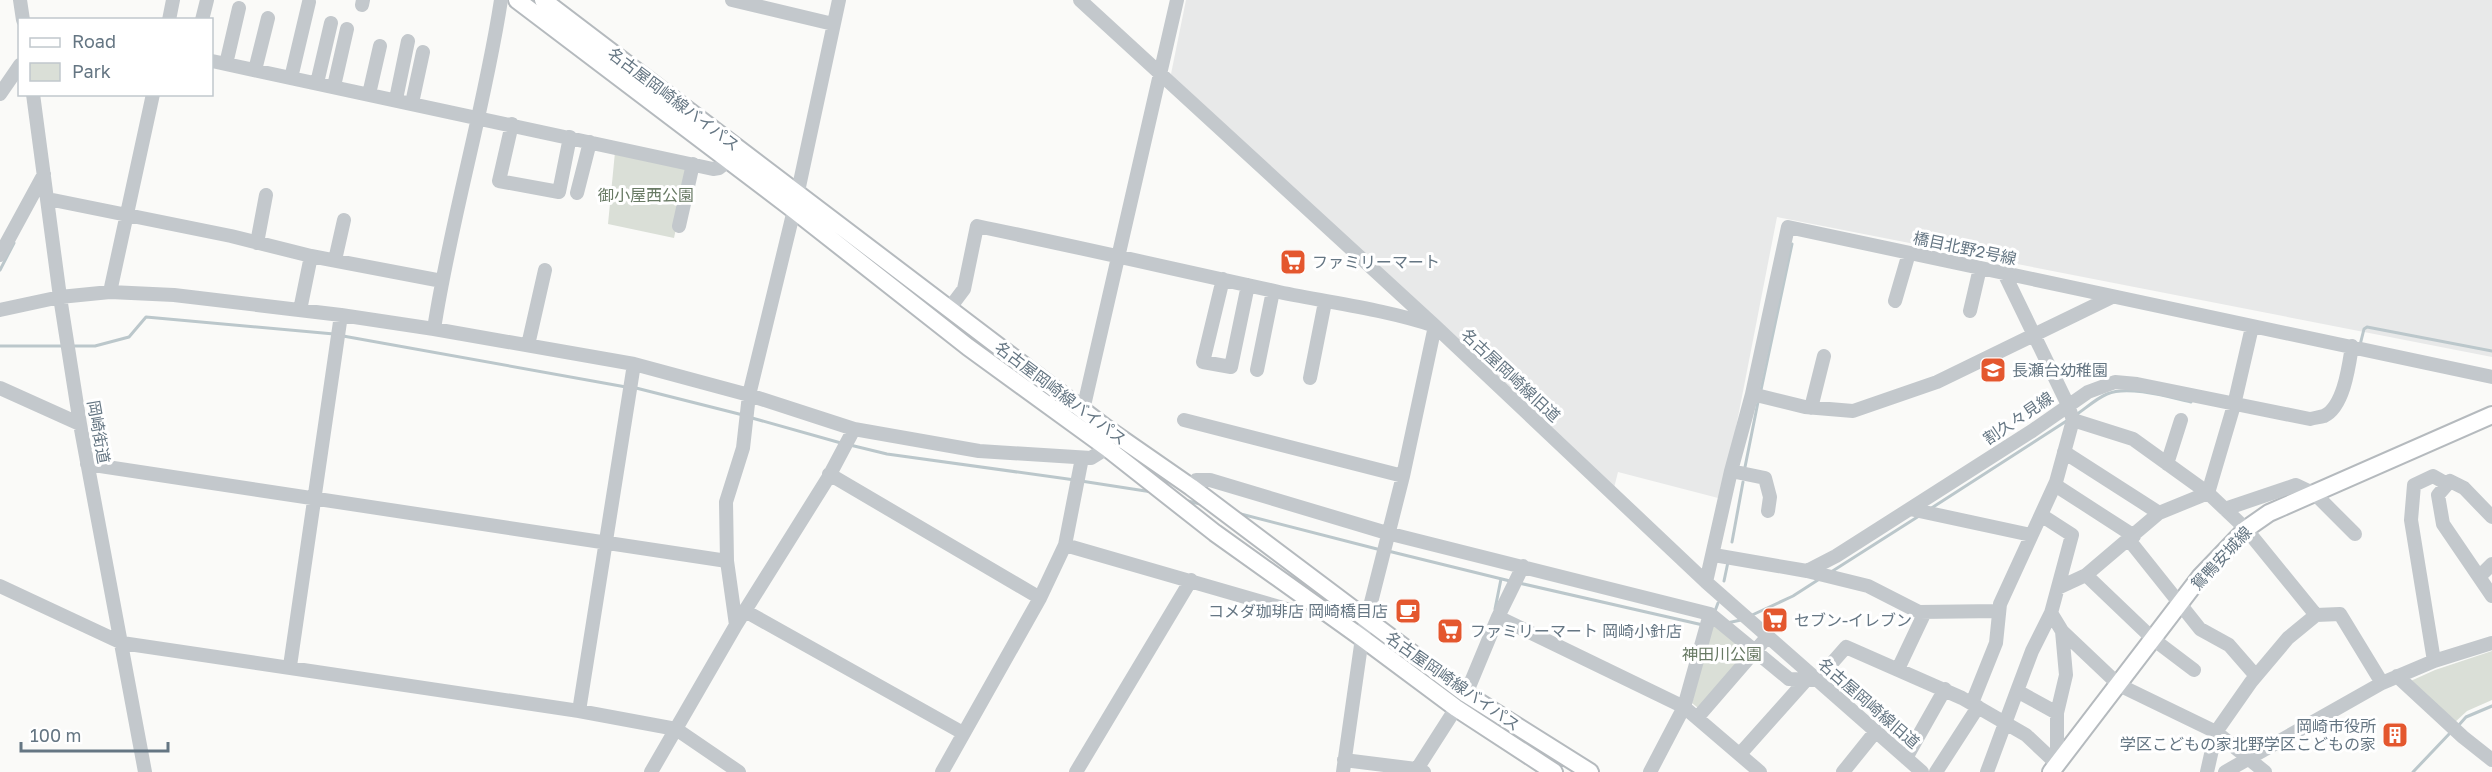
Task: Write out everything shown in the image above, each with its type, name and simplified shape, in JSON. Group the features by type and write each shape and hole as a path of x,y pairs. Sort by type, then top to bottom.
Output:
{"main road":[{"name":"名古屋岡崎線バイパス","path":"517,0 794,210 968,347 1107,448 1215,533 1456,708 1554,772"},
{"name":"名古屋岡崎線バイパス","path":"543,0 1106,428 1191,487 1466,694 1590,772"},
{"name":"鴛鴨安城線","path":"2054,768 2200,577 2246,529 2269,513 2492,415"},
{"path":"1106,428 1110,438 1107,448"},
{"path":"1107,448 1115,444 1130,443"}],"street":[{"path":"20,0 23,18"},
{"path":"169,18 173,0"},
{"path":"202,18 207,0"},
{"path":"434,329 442,281 491,65 501,0"},
{"path":"732,0 833,24"},
{"path":"736,625 727,561 726,502 743,448 750,395 794,210 838,0"},
{"name":"名古屋岡崎線旧道","path":"1080,0 1435,326 1706,582 1768,636 1812,680 1876,730 1922,772"},
{"path":"1083,410 1177,0"},
{"path":"291,78 309,2"},
{"path":"226,64 239,8"},
{"path":"255,70 268,18"},
{"path":"317,83 330,23"},
{"path":"334,86 347,29"},
{"path":"396,99 408,40"},
{"path":"369,94 380,46"},
{"path":"412,102 423,52"},
{"path":"213,61 412,102 713,169 720,168 728,161"},
{"path":"0,94 18,68"},
{"name":"岡崎街道","path":"33,96 60,297 80,424 145,772"},
{"path":"110,292 153,96"},
{"path":"512,124 499,181 559,192 570,137"},
{"path":"577,193 590,142"},
{"path":"679,226 693,164"},
{"path":"0,255 44,174"},
{"path":"257,243 266,195"},
{"path":"48,199 126,214 310,256 442,281"},
{"path":"335,260 344,220"},
{"path":"949,309 964,289 977,226 1325,302 1398,314 1435,326 1402,476 1362,638 1344,766 1418,771 1456,708"},
{"name":"橋目北野2号線","path":"1706,582 1714,555 1731,471 1752,394 1788,227 2492,377"},
{"path":"1895,302 1910,253"},
{"path":"300,310 310,256"},
{"path":"1970,311 1980,268"},
{"path":"528,345 545,270"},
{"path":"1936,772 1975,705 1996,643 2000,604 2055,486 2073,420 2068,405 2004,273"},
{"path":"1223,279 1203,362 1231,367 1248,285"},
{"path":"1257,370 1273,291"},
{"path":"0,310 60,297 110,292 174,295 341,315 634,364 750,395 854,429 980,451 1091,458 1107,448"},
{"path":"1752,394 1811,408 1853,411 1937,382 2112,297"},
{"path":"1310,378 1325,302"},
{"path":"290,666 341,315"},
{"path":"2208,493 2234,405 2252,327"},
{"name":"割久々見線","path":"1808,571 1910,509 2032,431 2088,392 2115,382 2137,384 2310,419 2326,415 2338,402 2347,376 2352,346"},
{"path":"1811,408 1824,356"},
{"path":"579,711 634,364"},
{"path":"0,388 80,424"},
{"path":"1184,420 1402,476"},
{"path":"2073,420 2133,439 2208,493 2246,529 2316,615"},
{"path":"2167,464 2181,420"},
{"path":"651,772 854,429"},
{"path":"2064,452 2159,513"},
{"path":"942,772 1040,598 1065,545 1082,458"},
{"path":"87,464 727,561"},
{"path":"1731,471 1765,477 1772,506"},
{"path":"829,474 1040,598"},
{"path":"2434,661 2410,520 2414,485 2433,476 2447,484"},
{"path":"1191,487 1196,480 1210,480 1387,533 1710,614 1789,679 1812,680"},
{"path":"2492,517 2464,488 2450,481 2438,495 2443,524 2492,596"},
{"path":"2225,509 2296,485 2314,494 2355,534"},
{"path":"2055,486 2132,538 2200,629 2229,645 2256,676"},
{"path":"2058,588 2086,575 2159,513 2208,493"},
{"path":"1910,509 2031,535"},
{"path":"1986,772 2032,651 2051,613 2072,535 2041,515"},
{"path":"1065,545 1290,610 1297,609 1306,599"},
{"path":"1714,555 1808,571 1868,586 1919,612 1999,611"},
{"path":"2479,577 2492,564"},
{"path":"1466,694 1498,616 1523,566"},
{"path":"2086,575 2153,639 2194,670"},
{"path":"1076,772 1191,580"},
{"path":"0,586 122,643 290,666 579,711 676,729 739,772"},
{"path":"745,611 963,734"},
{"path":"1898,669 1925,612"},
{"path":"2051,613 2062,631 2119,685 2216,732 2250,757 2265,772"},
{"path":"1650,772 1684,707 1710,614"},
{"path":"2207,772 2216,732 2256,676 2288,638 2316,615 2340,614 2382,683"},
{"path":"1498,616 1684,707 1760,772"},
{"path":"2054,768 2057,713 2066,675 2062,631"},
{"path":"1697,718 1768,636"},
{"path":"2225,772 2382,683 2434,661 2492,643"},
{"path":"1740,754 1846,647 1975,705 2026,735 2054,768"},
{"path":"2397,676 2463,737 2492,760"},
{"path":"1906,758 1945,690"},
{"path":"2017,691 2057,713"},
{"path":"1843,772 1876,730"}],"shaded area":[{"path":"1186,0 2492,0 2492,357 1777,217 1722,499 1618,472 1613,492 1171,74"}],"green space":[{"name":"御小屋西公園","path":"615,152 689,167 674,238 608,224"},
{"name":"神田川公園","path":"1712,621 1748,652 1698,708 1692,703"},
{"path":"2492,651 2492,700 2467,711 2453,724 2404,684 2435,670"}],"waterway":[{"path":"0,270 14,243"},
{"path":"1761,390 1792,244"},
{"path":"73,346 95,346 129,337 146,317 334,334"},
{"path":"2360,345 2364,329 2367,327 2492,351"},
{"path":"343,336 626,387"},
{"path":"0,346 63,346"},
{"path":"636,388 743,415"},
{"path":"2076,415 2099,398 2116,392 2137,391 2191,402"},
{"path":"1745,467 1758,402"},
{"path":"752,418 841,443"},
{"path":"1930,509 2068,420"},
{"path":"850,445 887,454 1075,480"},
{"path":"1081,481 1152,492"},
{"path":"1732,542 1743,482"},
{"path":"1184,500 1204,505"},
{"path":"1237,513 1381,550"},
{"path":"1831,572 1919,516"},
{"path":"1388,551 1510,581"},
{"path":"1724,581 1728,562"},
{"path":"1750,616 1793,596 1821,578"},
{"path":"1495,609 1501,579"},
{"path":"1519,583 1703,625"},
{"path":"1715,611 1718,603"},
{"path":"1727,623 1741,620"},
{"path":"2458,726 2466,717 2492,706"},
{"path":"2413,772 2451,732"}],"place":[{"name":"ファミリーマート","path":"1293,262"},
{"name":"長瀬台幼稚園","path":"1993,370"},
{"name":"コメダ珈琲店 岡崎橋目店","path":"1408,611"},
{"name":"セブン-イレブン","path":"1775,620"},
{"name":"ファミリーマート 岡崎小針店","path":"1450,631"},
{"name":"岡崎市役所 学区こどもの家北野学区こどもの家","path":"2395,735"}]}
